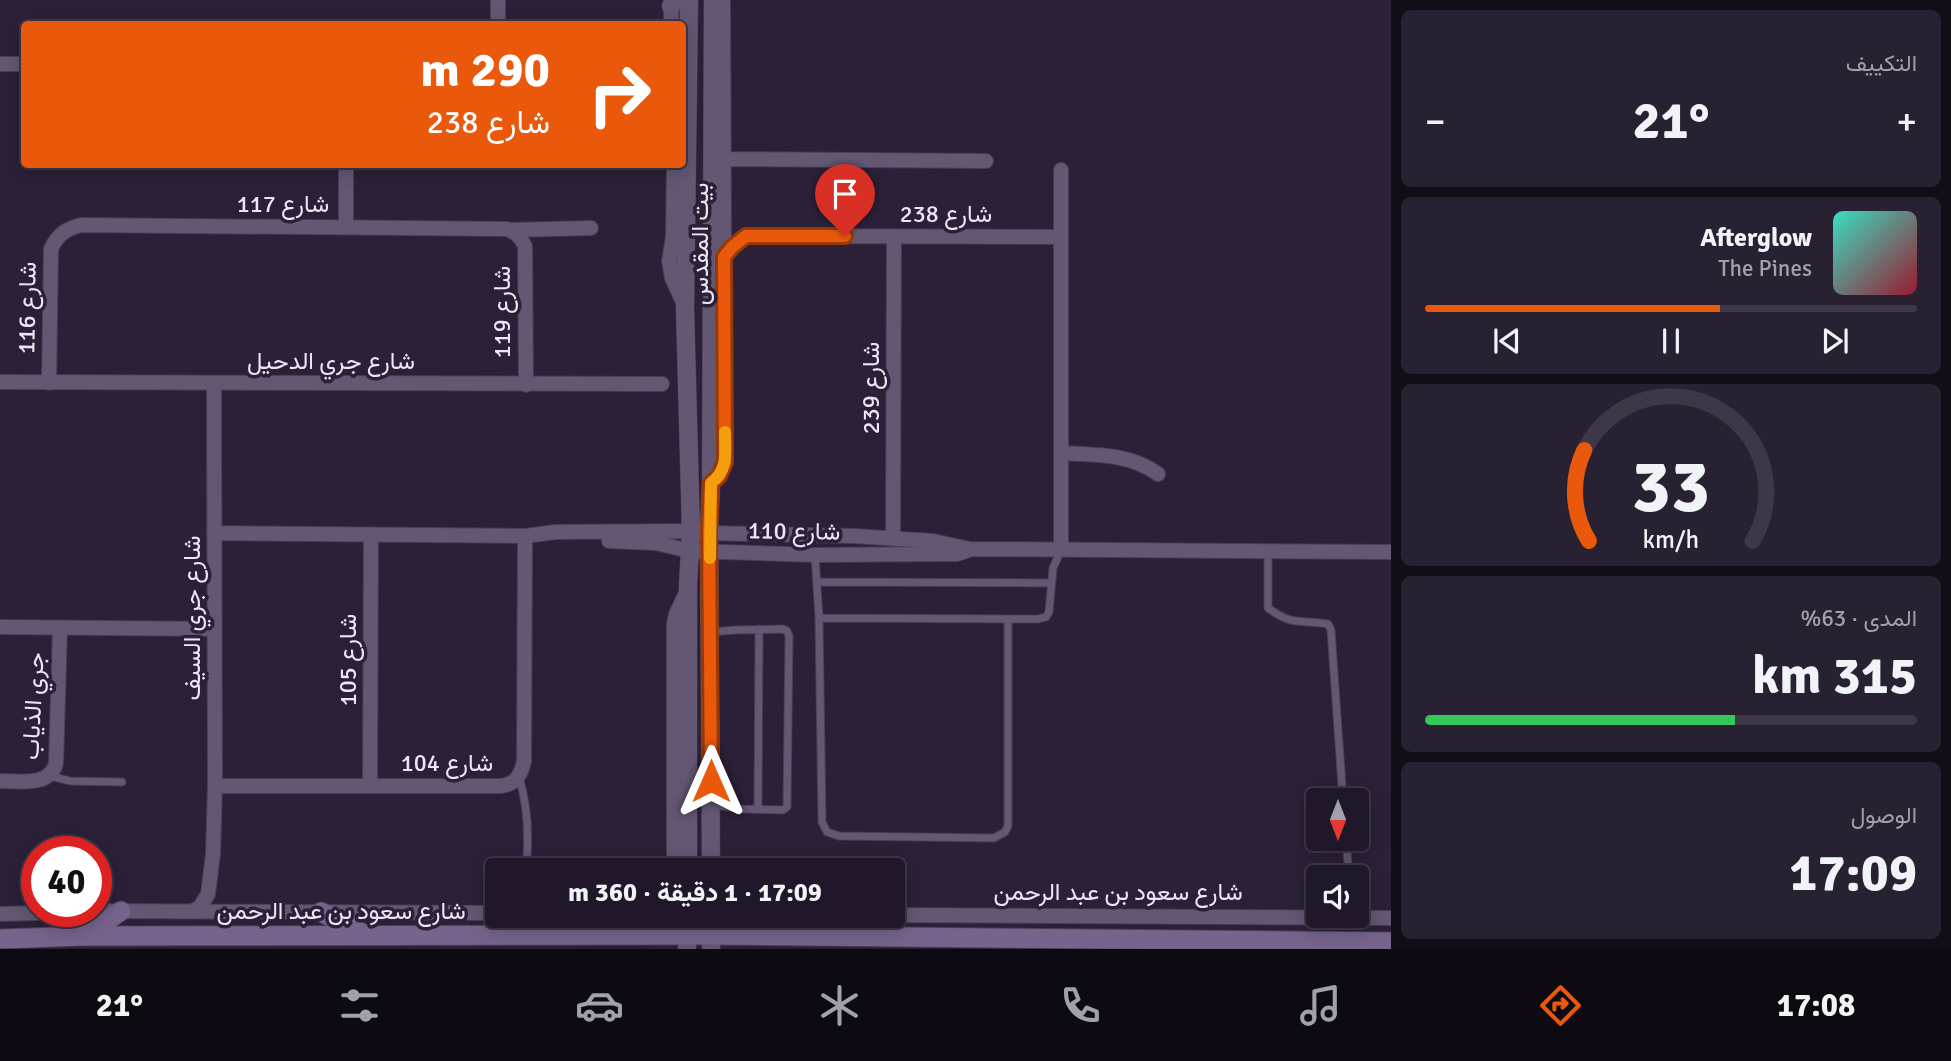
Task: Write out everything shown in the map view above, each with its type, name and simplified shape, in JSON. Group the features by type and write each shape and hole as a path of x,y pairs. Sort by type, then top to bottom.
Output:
{"main road":[{"path":"84,936 121,911"},
{"path":"321,912 366,936"},
{"name":"شارع سعود بن عبد الرحمن","path":"0,939 84,936 700,935 1391,942"},
{"path":"956,949 1007,938"}],"street":[{"path":"498,0 498,21"},
{"name":"بيت المقدس","path":"689,0 685,309 711,632 711,858"},
{"name":"بيت المقدس","path":"688,858 690,551 703,539 711,483 713,0"},
{"name":"بيت المقدس","path":"711,483 719,476 725,462 723,0"},
{"path":"671,21 672,2"},
{"path":"0,64 21,64"},
{"path":"724,159 986,161"},
{"path":"346,168 346,227"},
{"name":"بيت المقدس","path":"674,168 673,237 669,261 671,278 685,309"},
{"path":"1061,170 1061,550"},
{"path":"724,212 746,236 724,257"},
{"name":"شارع 117","path":"58,236 70,228 81,226 346,227 517,235 591,228"},
{"name":"شارع 119","path":"517,235 525,246 526,385"},
{"name":"شارع 116","path":"49,383 50,255 58,236"},
{"name":"شارع 238","path":"746,236 1061,237"},
{"name":"شارع 239","path":"893,539 894,237"},
{"name":"شارع جري الدحيل","path":"0,382 662,384"},
{"name":"شارع جري السيف","path":"193,911 200,907 208,894 213,853 214,383"},
{"path":"1061,453 1119,457 1140,463 1158,474"},
{"name":"شارع 110","path":"214,533 530,536 656,543 690,551"},
{"name":"شارع 110","path":"530,536 556,533 703,539 893,539 933,541 970,549 1391,552"},
{"name":"شارع 105","path":"369,786 371,535"},
{"name":"شارع 104","path":"215,786 501,786 512,783 519,777 524,761 530,536"},
{"name":"شارع 110","path":"703,539 815,555 957,554 970,549"},
{"name":"بيت المقدس","path":"674,858 674,624 688,585"},
{"path":"0,627 214,629"},
{"name":"جري الذياب","path":"0,781 34,781 50,776 56,763 60,628"},
{"name":"شارع جري السيف","path":"213,853 217,893 219,900 229,911"},
{"name":"شارع سعود بن عبد الرحمن","path":"112,911 485,913"},
{"path":"0,914 21,913"},
{"name":"شارع سعود بن عبد الرحمن","path":"850,936 893,915 1391,918"}],"lane":[{"path":"820,618 1042,619 1050,609 1053,568 1061,550"},
{"path":"1268,551 1268,608 1289,621 1328,624 1331,630 1342,788"},
{"path":"815,555 820,618 822,822 827,832 839,836 994,838 1005,832 1008,826 1008,619"},
{"path":"818,582 1051,583"},
{"path":"758,809 759,629"},
{"path":"711,632 785,630 788,634 789,649 787,807 783,810 711,805"},
{"path":"50,776 70,781 122,782"},
{"path":"519,777 528,825 527,857"},
{"path":"1369,915 1373,918"}],"slow traffic":[{"path":"710,558 711,483 724,467 725,432"}],"route":[{"path":"711,781 709,533 711,483 719,476 725,462 724,257 746,236 845,236"}]}
